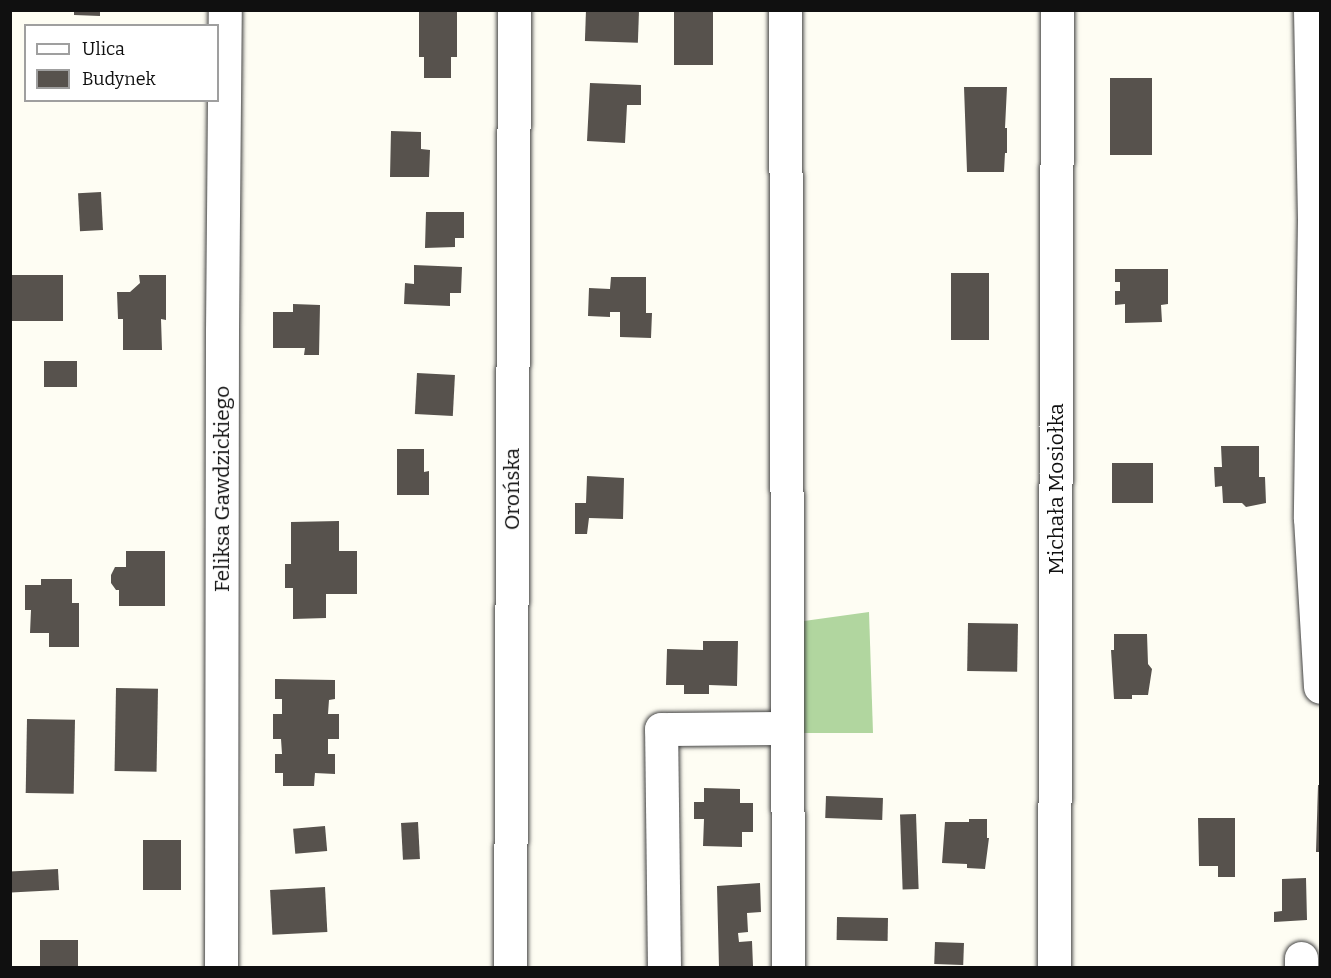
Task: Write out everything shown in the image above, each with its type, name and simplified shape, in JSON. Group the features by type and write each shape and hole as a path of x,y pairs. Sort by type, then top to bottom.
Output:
{"street":[{"name":"Feliksa Gawdzickiego","path":"221,968 225,10"},
{"name":"Orońska","path":"510,968 514,10"},
{"path":"785,10 788,968"},
{"name":"Michała Mosiołka","path":"1054,968 1058,10"},
{"path":"1310,10 1314,219 1310,518 1320,687"},
{"path":"664,968 661,729 787,728"}],"green space":[{"path":"869,612 873,733 795,733 797,631 804,621"}],"building":[{"path":"74,10 100,10 100,16 74,15"},
{"path":"419,10 457,10 457,57 451,57 451,78 424,78 424,57 419,57"},
{"path":"586,10 639,12 638,43 585,41"},
{"path":"674,10 713,10 713,65 674,65"},
{"path":"1110,78 1152,78 1152,155 1110,155"},
{"path":"590,83 641,85 641,105 627,105 625,143 587,141"},
{"path":"964,87 1007,87 1005,128 1007,128 1007,153 1005,153 1004,172 967,172"},
{"path":"391,131 421,132 421,149 430,150 429,177 390,177"},
{"path":"101,192 103,230 80,231 78,193"},
{"path":"426,212 464,212 464,238 455,238 455,247 425,248"},
{"path":"414,265 462,267 461,293 450,293 450,306 404,304 405,283 414,284"},
{"path":"1115,269 1168,269 1168,304 1161,305 1162,322 1125,323 1125,304 1115,305 1115,291 1120,291 1120,282 1115,282"},
{"path":"951,273 989,273 989,340 951,340"},
{"path":"10,275 63,275 63,321 10,321"},
{"path":"139,275 166,275 166,320 161,319 162,350 123,350 123,319 118,319 117,292 130,292 140,283"},
{"path":"611,277 646,277 646,313 652,313 651,338 620,337 620,312 610,312 610,317 588,316 589,288 610,289"},
{"path":"293,304 320,305 319,355 304,355 305,348 273,348 273,312 293,312"},
{"path":"44,361 77,361 77,387 44,387"},
{"path":"417,373 455,375 453,416 415,414"},
{"path":"1221,446 1259,446 1259,477 1265,477 1266,503 1246,507 1242,503 1223,503 1222,486 1215,487 1214,467 1222,467"},
{"path":"397,449 424,449 424,472 429,471 429,495 397,495"},
{"path":"1112,463 1153,463 1153,503 1112,503"},
{"path":"587,476 624,478 623,519 589,518 587,534 575,534 575,503 586,503"},
{"path":"339,521 339,551 357,551 357,594 326,594 326,618 293,619 293,588 285,588 285,564 291,564 291,522"},
{"path":"126,551 165,551 165,606 119,606 119,590 116,590 111,583 111,575 115,567 126,567"},
{"path":"41,579 72,579 72,603 79,603 79,647 49,647 49,633 30,633 31,610 25,610 25,585 41,585"},
{"path":"968,623 1018,624 1017,672 967,671"},
{"path":"1114,634 1147,634 1148,664 1152,669 1148,695 1132,695 1132,699 1114,699 1111,650 1114,650"},
{"path":"703,641 738,641 737,686 709,685 709,694 684,694 684,685 666,685 667,649 703,650"},
{"path":"275,679 335,680 335,699 329,700 328,714 339,714 339,739 328,739 328,754 335,754 335,774 315,773 314,786 283,786 283,773 275,773 275,754 282,754 281,739 273,739 273,714 282,714 282,699 275,699"},
{"path":"116,688 158,689 157,772 115,771"},
{"path":"27,719 75,720 74,794 26,793"},
{"path":"1318,785 1320,785 1320,852 1316,852"},
{"path":"704,788 740,789 740,803 753,803 753,832 742,832 742,847 703,846 704,819 694,819 694,802 704,802"},
{"path":"826,796 883,798 882,820 825,818"},
{"path":"916,814 919,889 903,890 900,815"},
{"path":"1198,818 1235,818 1235,877 1218,877 1218,866 1199,866"},
{"path":"969,819 987,819 987,838 989,838 985,869 967,868 967,864 942,863 945,822 969,822"},
{"path":"418,822 420,859 403,860 401,823"},
{"path":"325,826 327,851 295,854 293,829"},
{"path":"143,840 181,840 181,890 143,890"},
{"path":"58,869 59,890 11,892 10,872"},
{"path":"1306,878 1307,920 1274,922 1274,912 1282,911 1282,879"},
{"path":"760,883 761,912 747,913 748,932 738,933 739,942 752,941 753,966 719,968 717,886"},
{"path":"325,887 327,932 272,935 270,890"},
{"path":"837,917 888,918 888,941 837,940"},
{"path":"40,940 78,940 78,968 40,968"},
{"path":"935,942 964,943 963,965 934,964"}]}
